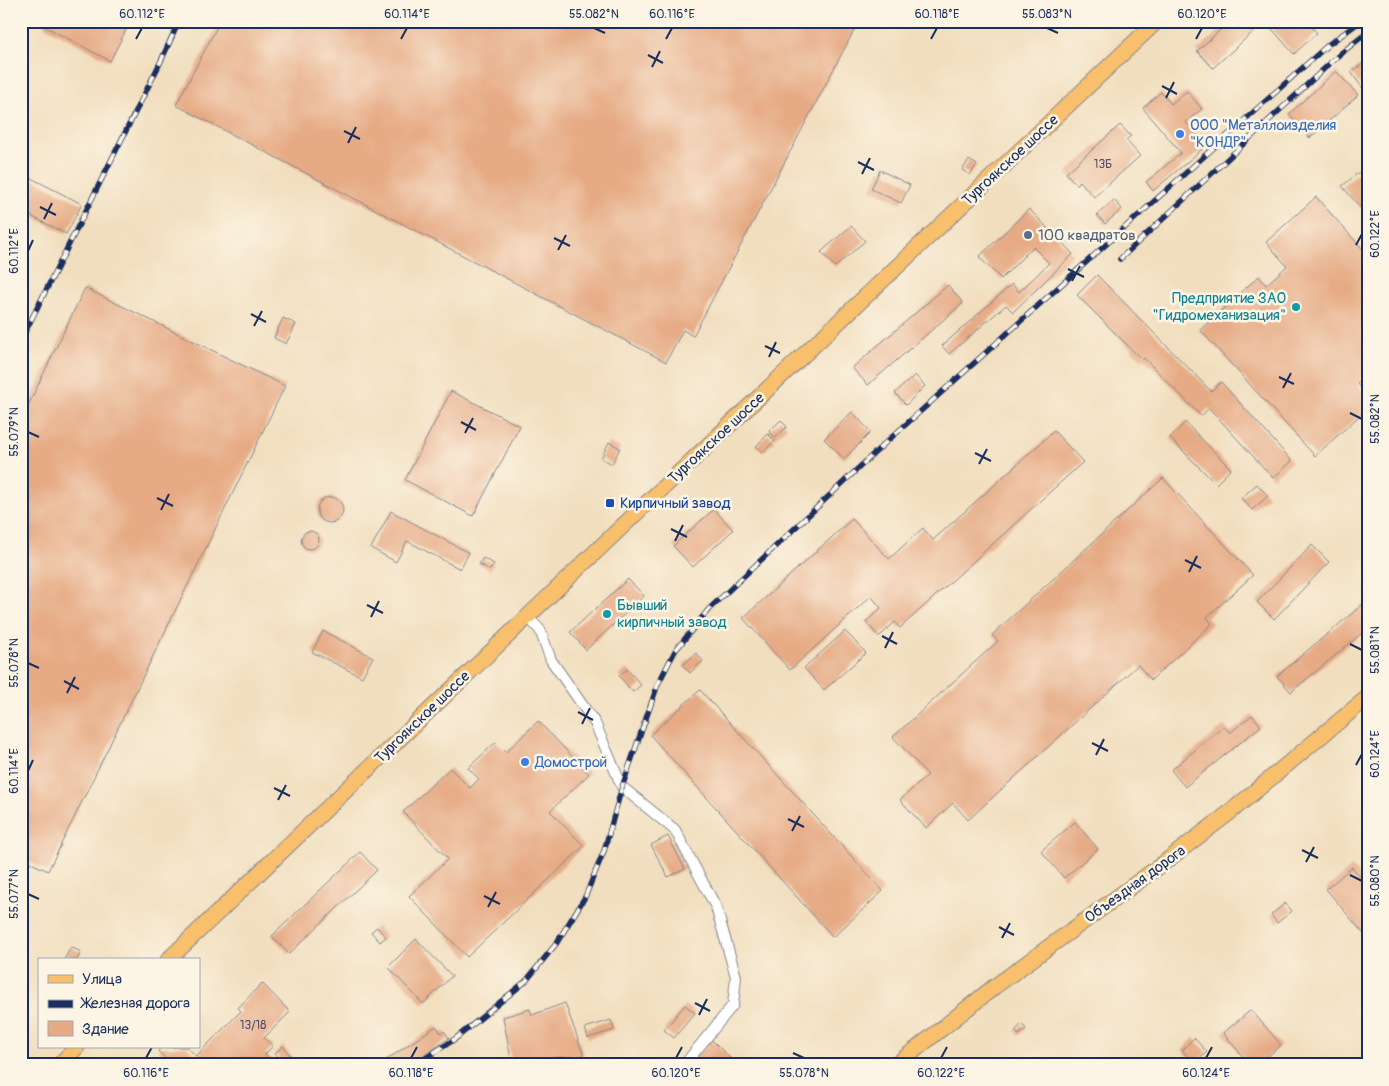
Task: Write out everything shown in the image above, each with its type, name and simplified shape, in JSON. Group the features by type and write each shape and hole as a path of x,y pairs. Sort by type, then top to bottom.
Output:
{"main road":[{"name":"Тургоякское шоссе","path":"170,958 527,616 1157,21"},
{"name":"Объездная дорога","path":"896,1065 994,987 1162,865 1229,813 1368,697"},
{"path":"59,1065 76,1048"}],"street":[{"path":"527,616 540,630 551,660 595,723 622,786 675,830 716,907 736,977 733,1005 684,1065"}],"building":[{"path":"47,21 119,21 128,26 110,61 44,26"},
{"path":"220,21 859,21 693,336 683,330 666,362 176,105"},
{"path":"1230,21 1265,21 1213,68 1197,51"},
{"path":"1265,21 1307,21 1317,33 1294,54"},
{"path":"1368,60 1368,87 1364,90 1351,72"},
{"path":"1336,71 1358,95 1310,138 1289,114"},
{"name":"ООО \"Металлоизделия \"КОНДР\"","path":"1187,91 1202,109 1186,122 1206,146 1153,191 1146,182 1181,153 1143,108 1161,92 1171,104"},
{"path":"1120,125 1131,136 1126,140 1140,156 1094,197 1080,181 1077,185 1066,173"},
{"path":"969,160 977,165 970,175 962,170"},
{"path":"1368,165 1368,211 1365,213 1342,186"},
{"path":"880,170 910,185 901,203 871,189"},
{"path":"21,173 82,204 66,234 21,211"},
{"name":"Предприятие ЗАО \"Гидромеханизация\"","path":"1316,197 1368,255 1368,374 1357,384 1368,396 1368,408 1315,456 1200,330 1259,276 1266,285 1287,266 1266,242"},
{"path":"1114,200 1122,209 1105,224 1097,215"},
{"path":"1029,209 1073,254 1013,312 1006,305 949,354 942,346 1012,284 1019,292 1049,263 1033,247 1001,279 979,257"},
{"path":"851,226 865,241 835,267 821,252"},
{"path":"1097,275 1211,391 1221,382 1292,461 1273,478 1209,408 1201,416 1144,358 1142,360 1077,295"},
{"path":"948,285 963,303 868,385 852,368"},
{"path":"85,288 285,386 48,871 21,858 21,420"},
{"path":"283,318 296,324 286,344 274,338"},
{"path":"915,375 925,386 906,405 895,393"},
{"path":"451,391 520,426 473,516 405,480"},
{"path":"852,412 871,432 844,459 824,439"},
{"path":"781,420 787,427 775,438 769,431"},
{"path":"1185,422 1231,469 1216,484 1170,438"},
{"path":"1054,431 1083,462 900,628 895,622 879,637 866,622 881,608 871,596 790,670 743,618 852,519 889,559 923,528 933,540"},
{"path":"768,434 775,441 763,452 756,446"},
{"path":"609,442 620,448 612,464 601,458"},
{"path":"1163,478 1253,575 1207,617 1212,624 1151,680 1138,665 968,820 953,803 926,828 900,800 928,775 893,737 998,641 992,635"},
{"path":"1257,484 1268,496 1252,510 1241,498"},
{"path":"330,497 339,501 343,510 339,519 330,523 321,519 317,510 321,501"},
{"path":"714,509 733,530 693,567 673,546"},
{"path":"391,511 469,553 460,569 407,541 396,562 371,548"},
{"path":"306,531 314,531 319,536 317,547 306,549 301,544 301,536"},
{"path":"1312,545 1329,562 1274,619 1257,602"},
{"path":"483,558 494,564 490,570 479,564"},
{"name":"Бывший кирпичный завод","path":"628,579 644,596 586,650 570,632"},
{"path":"1368,600 1368,642 1361,634 1291,692 1277,676"},
{"path":"323,631 373,657 362,677 312,652"},
{"path":"845,631 866,653 824,690 804,668"},
{"path":"696,653 703,661 690,673 683,665"},
{"path":"627,669 641,685 633,692 619,676"},
{"path":"700,690 883,891 833,937 650,735"},
{"path":"1252,715 1261,726 1185,787 1171,770 1224,726 1230,733"},
{"path":"538,721 589,774 550,811 584,846 467,957 409,896 448,859 403,812 450,768 470,788 479,779 468,768 496,742 506,752"},
{"path":"1075,822 1098,849 1064,878 1041,851"},
{"path":"668,836 685,869 668,877 651,845"},
{"path":"360,852 377,870 289,954 272,936"},
{"path":"1352,867 1368,886 1368,939 1326,889"},
{"path":"1285,903 1292,911 1277,923 1271,915"},
{"path":"377,927 386,937 380,942 371,932"},
{"path":"416,939 452,976 423,1004 388,967"},
{"path":"71,947 81,952 78,958 65,958"},
{"path":"262,983 290,1012 264,1038 273,1046 265,1054 272,1061 269,1065 172,1065 158,1051 160,1048 188,1048 196,1056 241,1011 238,1008"},
{"path":"565,1003 584,1056 511,1059 503,1017 530,1009 532,1015"},
{"path":"685,1005 695,1013 674,1038 664,1030"},
{"path":"1251,1010 1281,1045 1258,1065 1250,1065 1223,1033"},
{"path":"611,1020 614,1030 588,1038 585,1028"},
{"path":"1022,1024 1026,1029 1019,1035 1015,1031"},
{"path":"436,1026 441,1033 444,1031 449,1038 411,1065 379,1065"},
{"path":"1194,1038 1207,1052 1194,1064 1182,1050"},
{"path":"711,1039 731,1059 726,1065 698,1065 692,1059"},
{"path":"283,1046 296,1065 285,1065 275,1053"}],"railway":[{"path":"21,340 161,61 179,21"},
{"path":"415,1065 455,1039 526,981 556,944 585,897 604,851 622,787 658,684 675,651 709,609 883,445 1329,44 1361,21"},
{"path":"1120,259 1340,54 1368,32"}],"place":[{"name":"ООО \"Металлоизделия \"КОНДР\"","path":"1180,134"},
{"name":"100 квадратов","path":"1028,235"},
{"name":"Предприятие ЗАО \"Гидромеханизация\"","path":"1296,307"},
{"name":"Кирпичный завод","path":"610,503"},
{"name":"Бывший кирпичный завод","path":"607,614"},
{"name":"Домострой","path":"525,762"}]}
